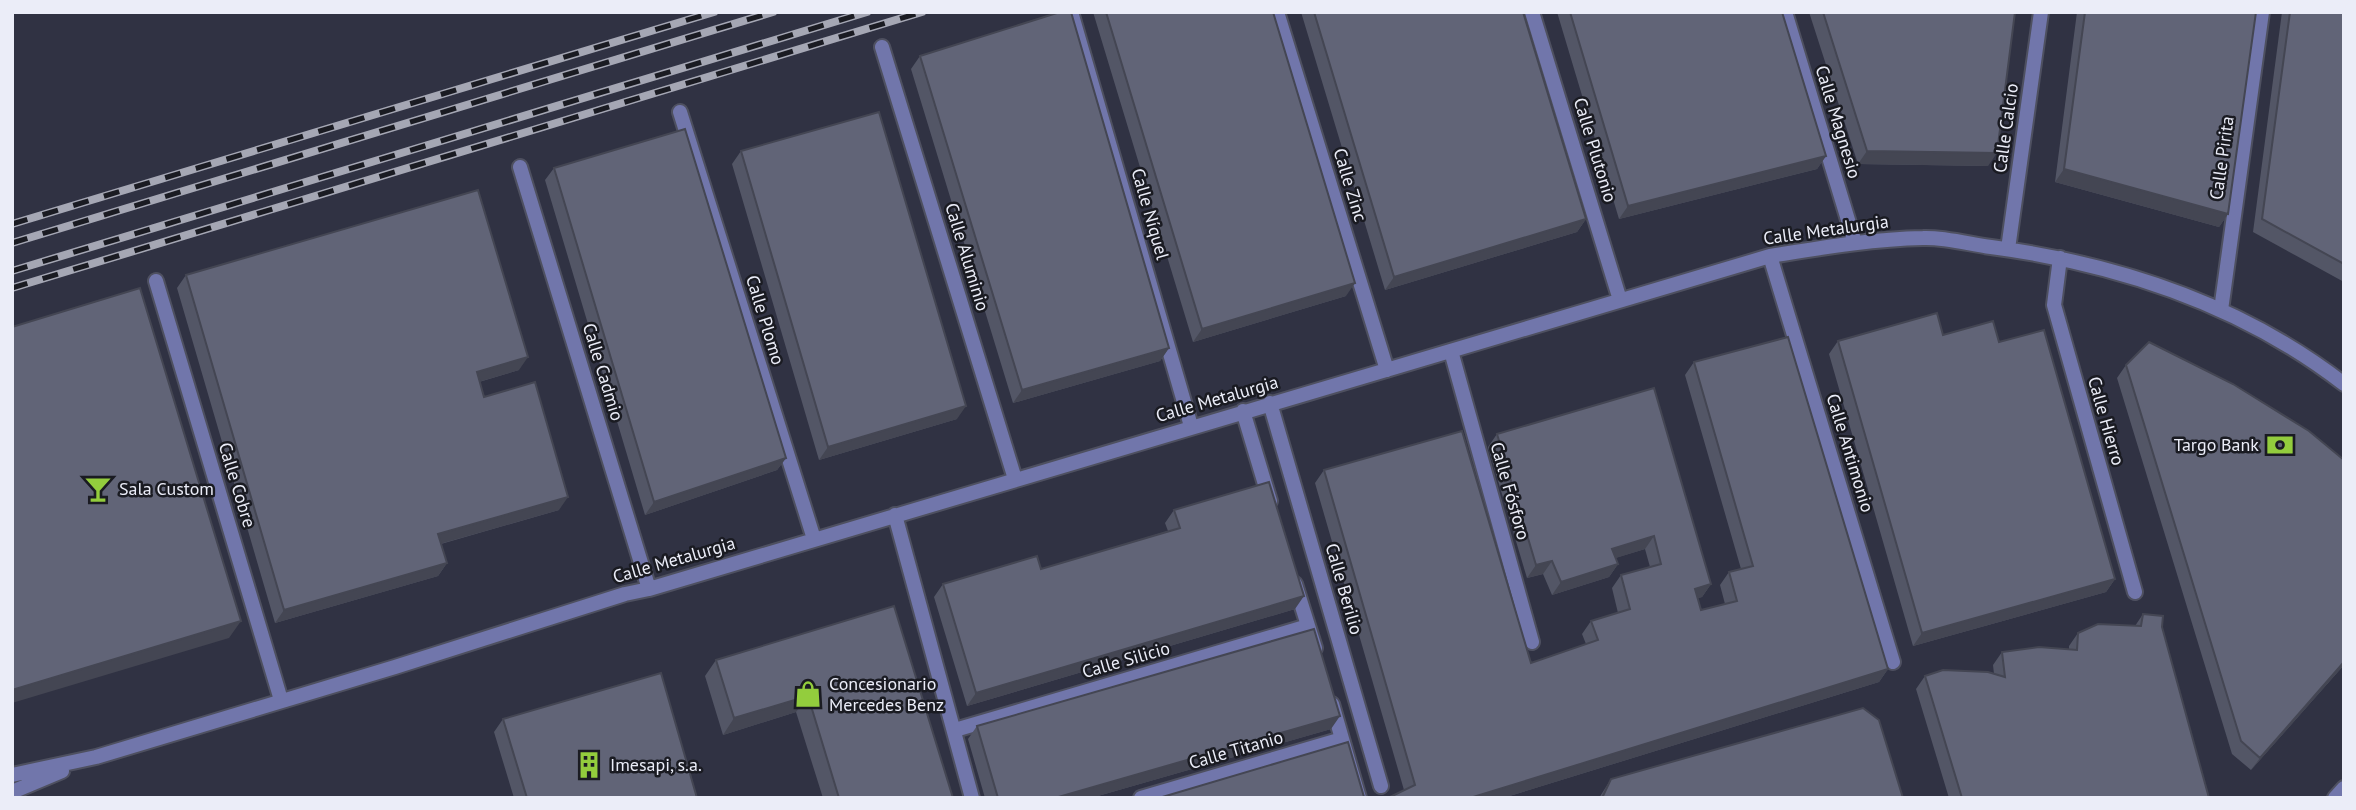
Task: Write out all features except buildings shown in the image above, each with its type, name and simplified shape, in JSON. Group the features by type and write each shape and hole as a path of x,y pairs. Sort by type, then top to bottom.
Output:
{"street":[{"name":"Calle Níquel","path":"1071,12 1191,426"},
{"name":"Calle Zinc","path":"1277,12 1387,370"},
{"name":"Calle Plutonio","path":"1532,12 1620,300"},
{"name":"Calle Magnesio","path":"1785,12 1855,243"},
{"name":"Calle Calcio","path":"2008,249 2041,12"},
{"name":"Calle Pirita","path":"2221,310 2262,12"},
{"name":"Calle Aluminio","path":"882,47 1015,479"},
{"name":"Calle Plomo","path":"680,112 814,539"},
{"name":"Calle Cadmio","path":"520,167 649,589"},
{"name":"Calle Metalurgia","path":"12,775 96,757 625,594 1770,256 1855,243 1926,238 2060,258 2136,277 2221,310 2307,356 2344,384"},
{"name":"Calle Antimonio","path":"1770,256 1893,662"},
{"name":"Calle Hierro","path":"2060,258 2053,305 2135,592"},
{"name":"Calle Cobre","path":"156,281 281,700"},
{"name":"Calle Fósforo","path":"1451,351 1532,642"},
{"name":"Calle Berilio","path":"1270,404 1381,786"},
{"path":"1243,411 1274,513"},
{"path":"895,515 972,798"},
{"path":"1293,576 1320,664"},
{"name":"Calle Silicio","path":"955,730 1308,626"},
{"path":"1327,689 1359,798"},
{"name":"Calle Titanio","path":"1141,798 1342,739"},
{"name":"Calle Metalurgia","path":"12,792 96,757"},
{"path":"2335,798 2344,788"}],"railway":[{"path":"12,224 714,12"},
{"path":"12,243 773,12"},
{"path":"12,271 867,12"},
{"path":"12,288 922,12"}],"place":[{"name":"Targo Bank","path":"2280,445"},
{"name":"Sala Custom","path":"98,489"},
{"name":"Concesionario Mercedes Benz","path":"808,694"},
{"name":"Imesapi, s.a.","path":"589,765"}]}
